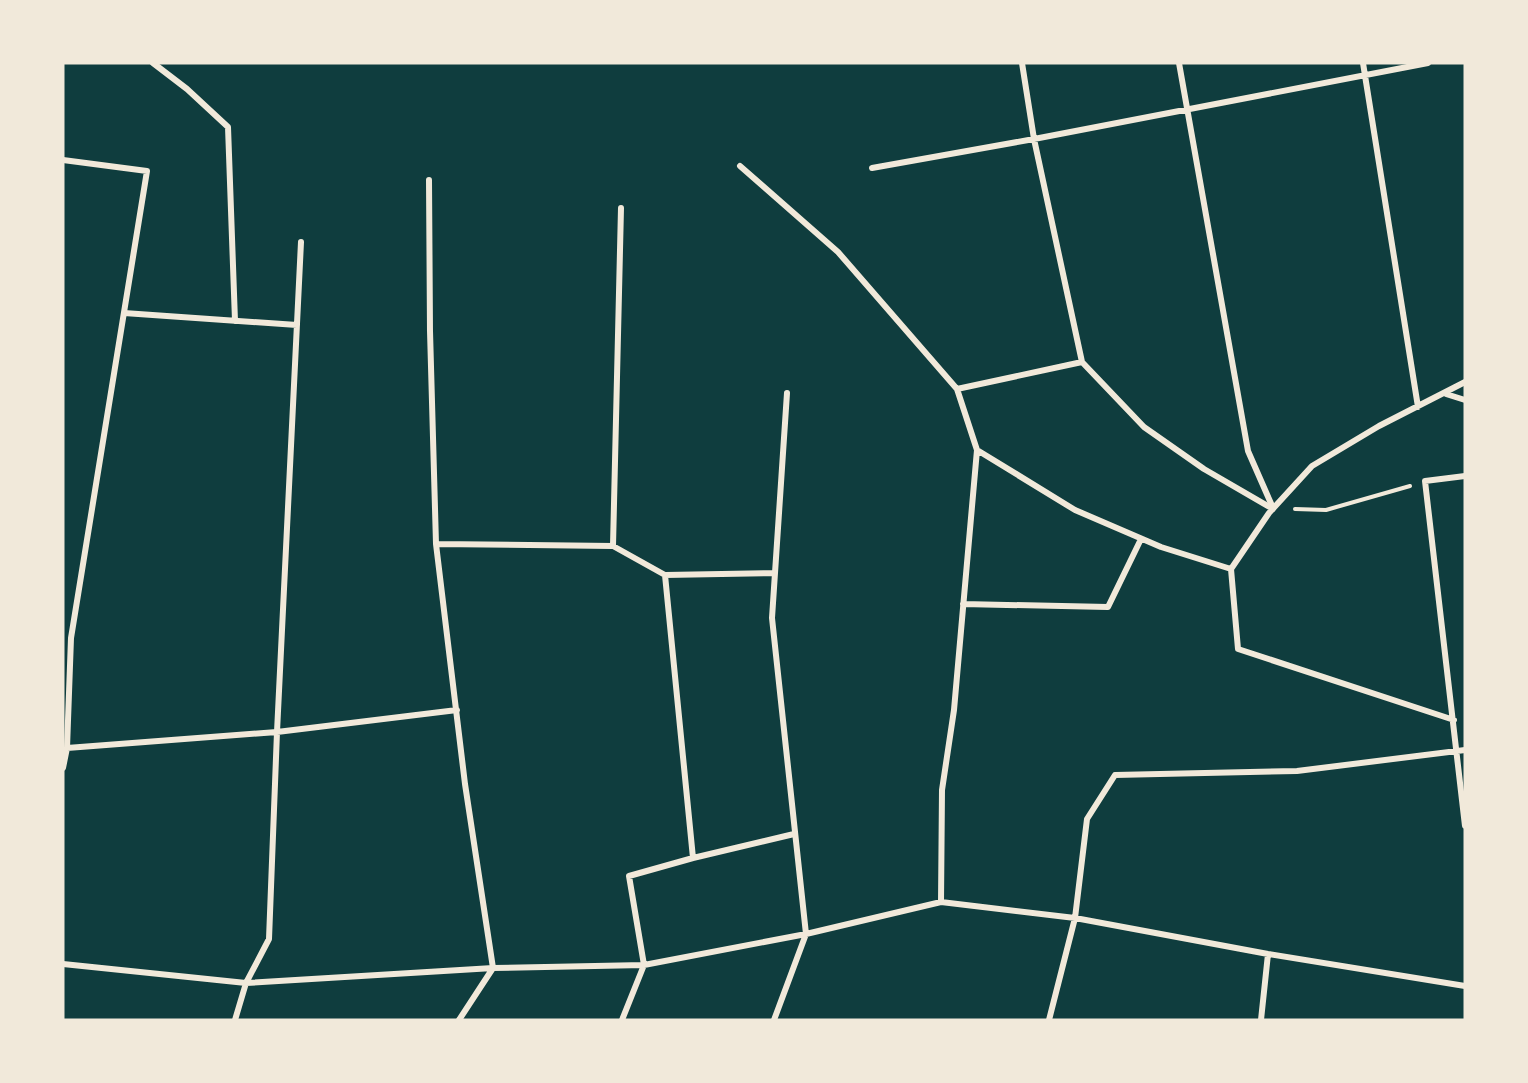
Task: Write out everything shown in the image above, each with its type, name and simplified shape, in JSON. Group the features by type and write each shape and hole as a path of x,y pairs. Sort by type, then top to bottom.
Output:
{"street":[{"path":"153,63 188,89 228,127 236,321"},
{"path":"1022,63 1034,139 1082,362 1144,427 1204,469 1273,509"},
{"path":"1179,63 1248,452 1273,509"},
{"path":"1363,63 1418,407"},
{"path":"872,168 1428,63"},
{"path":"63,160 147,171 71,638 67,748 63,768"},
{"path":"740,166 838,252 957,389 977,450 954,710 942,790 941,902"},
{"path":"429,180 430,331 436,544 458,710 465,784 493,968 459,1020"},
{"path":"613,546 621,208"},
{"path":"235,1020 246,983 269,939 302,242"},
{"path":"124,313 297,325"},
{"path":"957,389 1082,362"},
{"path":"1454,720 1238,649 1231,569 1273,509 1312,466 1379,426 1446,394 1465,382"},
{"path":"774,1020 806,934 772,618 787,393"},
{"path":"1446,394 1465,400"},
{"path":"977,450 1075,510 1142,539 1231,569"},
{"path":"1465,477 1425,481 1465,826"},
{"path":"963,604 1108,608 1142,539"},
{"path":"436,544 613,546 665,574 775,573"},
{"path":"665,574 693,858"},
{"path":"63,637 71,638"},
{"path":"67,748 277,732 458,710"},
{"path":"1049,1020 1075,918 1087,819 1115,775 1297,771 1465,750"},
{"path":"622,1020 644,965 629,876 794,834"},
{"path":"63,964 246,983 493,968 644,965 806,934 941,902 1075,918 1268,954 1465,986"},
{"path":"1261,1020 1268,954"}],"path":[{"path":"1273,509 1326,510 1425,481"}]}
